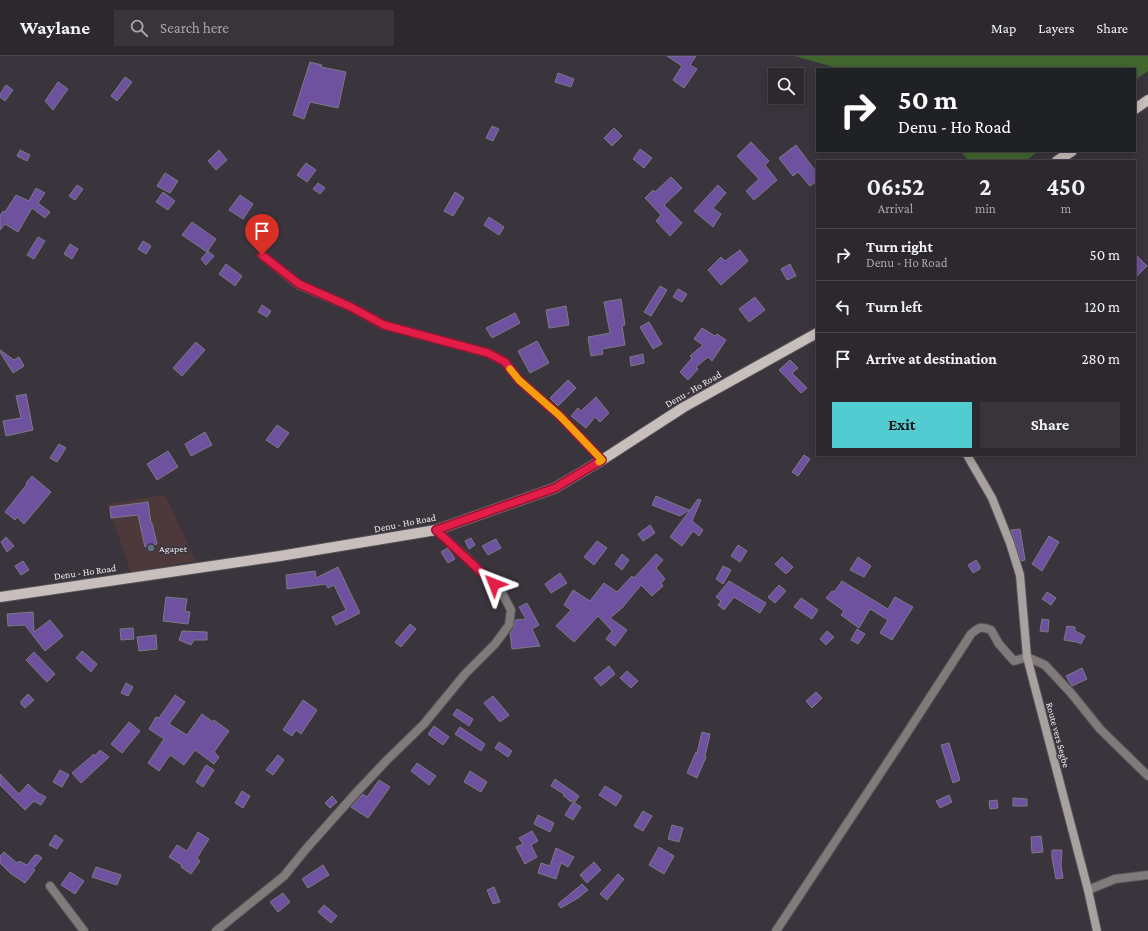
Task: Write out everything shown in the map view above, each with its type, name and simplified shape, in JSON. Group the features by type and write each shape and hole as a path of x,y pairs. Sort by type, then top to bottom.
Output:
{"main road":[{"path":"1136,108 1148,100"},
{"path":"1058,160 1070,152"},
{"name":"Denu - Ho Road","path":"0,597 280,556 436,530 555,488 602,460 684,407 816,334"},
{"name":"Route vers Segbe","path":"968,456 992,498 1010,543 1020,575 1027,657 1088,890 1097,931"}],"street":[{"path":"262,255 299,284 351,307 384,325 488,353 505,362 519,380 560,416 602,460"},
{"path":"216,931 284,876 350,799 386,760 424,724 465,674 495,644 510,625 511,610 502,593 436,530"},
{"path":"776,931 971,634 978,628 982,627 991,630 999,644 1014,661 1027,657 1045,665 1071,692 1100,729 1148,776"},
{"path":"1088,890 1115,879 1148,875"},
{"path":"50,886 84,931"}],"shaded area":[{"path":"165,495 196,561 131,572 107,504"}],"green space":[{"path":"795,56 1148,56 1148,71 1136,79 1136,68 837,68"},
{"path":"961,152 1038,152 1026,160 968,160"}],"building":[{"path":"667,56 696,56 690,65 697,69 684,88 673,80 682,66"},
{"path":"310,62 322,65 321,67 346,72 338,108 310,102 304,119 293,115"},
{"path":"558,73 574,79 571,87 555,82"},
{"path":"125,77 132,82 117,101 111,96"},
{"path":"58,82 68,89 53,110 45,101"},
{"path":"6,85 13,90 5,101 0,97 0,94"},
{"path":"492,126 499,129 493,141 486,138"},
{"path":"614,128 622,136 612,146 604,138"},
{"path":"751,142 769,161 765,165 777,180 754,200 746,191 759,179 737,156"},
{"path":"796,145 816,172 816,182 810,186 798,172 793,176 779,158"},
{"path":"640,149 652,158 644,168 633,159"},
{"path":"20,150 30,155 27,161 17,156"},
{"path":"219,150 227,160 216,170 208,161"},
{"path":"306,163 316,170 307,182 297,175"},
{"path":"165,173 178,181 170,193 157,186"},
{"path":"671,177 682,188 664,205 682,223 670,236 656,221 661,215 645,198 653,190 655,192"},
{"path":"318,183 325,188 320,194 313,189"},
{"path":"77,185 83,189 75,200 69,196"},
{"path":"718,185 726,193 713,208 721,214 713,227 694,211"},
{"path":"36,188 45,193 38,203 50,212 45,218 32,208 18,232 5,224 0,230 0,216 3,211 5,212 16,195 29,201"},
{"path":"163,192 175,201 168,210 156,202"},
{"path":"455,192 464,198 453,216 444,211"},
{"path":"240,195 253,204 243,219 229,210"},
{"path":"489,217 504,227 499,235 484,225"},
{"path":"192,222 216,239 207,252 182,235"},
{"path":"265,223 277,233 263,250 260,250 250,241"},
{"path":"38,237 45,241 34,259 27,255"},
{"path":"143,241 151,246 146,254 138,249"},
{"path":"70,244 78,249 72,259 64,254"},
{"path":"740,250 748,261 721,285 708,270 721,257 725,261"},
{"path":"208,251 214,256 206,265 201,259"},
{"path":"1136,255 1147,266 1136,277"},
{"path":"226,264 242,276 235,286 219,274"},
{"path":"790,264 796,276 787,280 781,269"},
{"path":"660,286 667,290 651,316 644,312"},
{"path":"678,289 687,294 682,302 673,297"},
{"path":"755,297 765,310 749,322 739,309"},
{"path":"621,299 625,325 622,326 625,345 602,349 603,354 591,356 588,337 610,333 604,302"},
{"path":"262,305 271,311 267,317 258,312"},
{"path":"566,306 569,325 549,328 546,310"},
{"path":"515,313 520,323 492,338 486,328"},
{"path":"649,322 662,344 653,349 640,327"},
{"path":"702,328 715,336 717,334 726,340 712,361 708,357 696,367 698,369 688,380 680,372 692,358 690,356 703,345 694,339"},
{"path":"537,341 549,363 530,373 518,351"},
{"path":"196,342 205,350 182,376 173,368"},
{"path":"0,350 14,360 19,357 24,366 13,373"},
{"path":"643,354 644,363 631,366 630,357"},
{"path":"790,360 798,368 792,373 807,388 801,393 779,370"},
{"path":"568,380 576,388 558,406 550,398"},
{"path":"26,394 33,430 6,436 3,421 21,418 16,396"},
{"path":"596,397 609,413 600,422 595,417 586,428 571,416 578,408 581,411"},
{"path":"277,425 289,433 278,448 266,440"},
{"path":"205,432 212,445 191,456 185,444"},
{"path":"59,444 66,448 57,462 50,458"},
{"path":"168,451 178,467 157,480 147,464"},
{"path":"804,455 810,459 798,476 792,472"},
{"path":"32,476 51,492 24,524 17,517 15,520 5,512"},
{"path":"656,496 689,510 680,516 652,505"},
{"path":"698,499 701,500 692,521 703,530 699,536 693,531 682,546 670,537"},
{"path":"148,502 151,523 157,544 145,547 138,515 111,518 110,507"},
{"path":"650,525 655,533 643,541 638,534"},
{"path":"1020,529 1025,560 1021,561 1011,530"},
{"path":"1049,536 1059,542 1042,571 1032,564"},
{"path":"6,537 14,546 7,552 1,542"},
{"path":"471,538 475,545 469,549 465,541"},
{"path":"496,539 501,548 488,555 482,546"},
{"path":"597,541 607,548 594,565 584,557"},
{"path":"738,545 747,551 740,562 731,556"},
{"path":"448,548 455,559 448,563 441,552"},
{"path":"622,554 629,560 622,570 615,564"},
{"path":"656,554 663,560 656,568 665,579 661,583 663,586 652,596 641,585 622,608 610,618 627,630 615,646 606,639 612,631 598,616 574,642 556,626 571,610 564,605 573,590 590,601 604,583 617,592 632,576 634,578"},
{"path":"782,557 793,567 786,574 775,564"},
{"path":"858,557 871,566 864,577 850,570"},
{"path":"976,560 980,566 980,569 973,573 968,565"},
{"path":"23,561 29,570 21,575 15,566"},
{"path":"723,566 731,570 723,584 716,579"},
{"path":"338,567 360,613 336,625 332,617 346,610 334,585 328,588 326,584 287,589 286,575 315,571 316,578"},
{"path":"560,573 567,583 551,593 545,584"},
{"path":"729,581 766,603 760,613 734,597 724,610 718,605 721,601 716,597"},
{"path":"842,581 888,609 895,597 913,607 892,640 880,633 888,620 870,609 859,628 841,615 844,611 826,598 832,591 834,592"},
{"path":"779,585 786,591 775,603 768,597"},
{"path":"1047,592 1056,598 1051,605 1042,599"},
{"path":"166,597 187,599 185,611 190,612 188,624 163,621"},
{"path":"801,598 818,610 812,619 794,607"},
{"path":"527,603 539,625 532,629 540,646 512,649 510,633 514,628 515,620 526,619 519,607"},
{"path":"33,612 34,632 50,620 63,636 45,651 25,625 8,626 7,614"},
{"path":"1042,619 1049,620 1048,632 1040,631"},
{"path":"410,624 416,629 401,647 395,642"},
{"path":"1067,626 1075,627 1075,631 1085,636 1081,644 1064,640"},
{"path":"133,628 134,639 121,640 120,629"},
{"path":"857,629 865,634 858,644 851,640"},
{"path":"182,631 207,632 207,640 194,640 191,645 179,640"},
{"path":"827,631 834,637 826,645 820,639"},
{"path":"156,635 157,649 139,651 137,637"},
{"path":"82,651 97,664 91,672 76,658"},
{"path":"34,652 55,674 47,682 26,660"},
{"path":"609,666 615,674 601,686 594,678"},
{"path":"1082,668 1087,679 1072,686 1066,676"},
{"path":"627,671 638,681 631,688 620,678"},
{"path":"126,683 133,687 128,696 121,693"},
{"path":"816,692 822,698 812,708 806,701"},
{"path":"28,694 34,700 25,708 21,704 21,701"},
{"path":"175,695 185,702 169,724 187,735 202,714 213,722 214,720 229,731 214,752 219,757 214,764 195,750 184,765 170,755 159,771 148,763 164,739 149,729 156,717 159,718"},
{"path":"493,696 509,715 500,722 484,703"},
{"path":"303,700 317,710 301,734 296,730 292,736 283,730"},
{"path":"457,709 473,719 469,726 453,715"},
{"path":"129,722 140,731 122,753 111,744"},
{"path":"434,726 449,737 443,745 428,734"},
{"path":"460,727 485,744 481,751 455,734"},
{"path":"702,732 710,734 706,757 697,778 687,773 696,752 697,753"},
{"path":"499,742 512,751 508,757 495,748"},
{"path":"949,743 960,780 953,783 941,745"},
{"path":"100,750 109,757 81,783 72,773 94,754 95,756"},
{"path":"278,755 284,760 273,775 266,770"},
{"path":"417,763 436,776 429,785 411,771"},
{"path":"206,765 214,770 203,787 196,782"},
{"path":"60,770 69,775 62,787 53,782"},
{"path":"470,771 487,782 481,792 464,782"},
{"path":"0,774 19,794 28,784 38,793 46,797 41,805 34,801 25,810 0,785"},
{"path":"555,779 579,796 575,802 572,800 571,802 563,795 564,794 551,786"},
{"path":"379,780 390,787 368,818 351,807 363,794 367,797"},
{"path":"605,786 622,796 616,806 599,795"},
{"path":"242,791 250,796 243,808 235,803"},
{"path":"949,795 952,802 940,808 936,801"},
{"path":"332,796 337,802 330,808 325,803"},
{"path":"1013,798 1027,799 1027,806 1013,806"},
{"path":"997,800 998,808 990,809 989,801"},
{"path":"573,802 581,807 573,820 565,815"},
{"path":"643,811 652,816 643,831 634,826"},
{"path":"538,815 554,823 550,832 534,824"},
{"path":"672,825 683,828 679,842 668,839"},
{"path":"532,831 538,841 531,845 537,857 525,864 516,847 523,844 519,838"},
{"path":"198,832 209,839 197,858 200,861 191,874 181,867 182,865 169,857 177,845 187,851"},
{"path":"55,835 63,840 57,849 49,845"},
{"path":"1041,836 1043,852 1032,853 1031,837"},
{"path":"659,847 674,856 664,874 649,865"},
{"path":"556,848 574,857 568,867 561,863 556,879 538,873 541,863 550,866"},
{"path":"1052,850 1062,850 1061,865 1063,878 1056,879"},
{"path":"4,852 17,863 19,861 27,865 35,855 42,858 33,869 35,870 25,883 10,873 0,863 0,856"},
{"path":"594,862 601,870 587,883 580,875"},
{"path":"323,865 329,875 308,888 302,879"},
{"path":"96,867 121,875 117,885 92,877"},
{"path":"70,872 84,881 75,894 61,885"},
{"path":"618,874 624,879 607,900 600,894"},
{"path":"582,884 588,890 561,908 558,904"},
{"path":"494,887 500,902 493,904 487,890"},
{"path":"283,893 290,902 278,912 270,902"},
{"path":"324,905 337,916 331,923 318,912"}],"slow traffic":[{"path":"510,369 519,380 560,416 602,460 599,462"}],"place":[{"name":"Agapet","path":"151,548"}],"route":[{"path":"262,255 299,284 351,307 384,325 488,353 505,362 519,380 560,416 602,460 555,488 436,530 494,584"}]}
